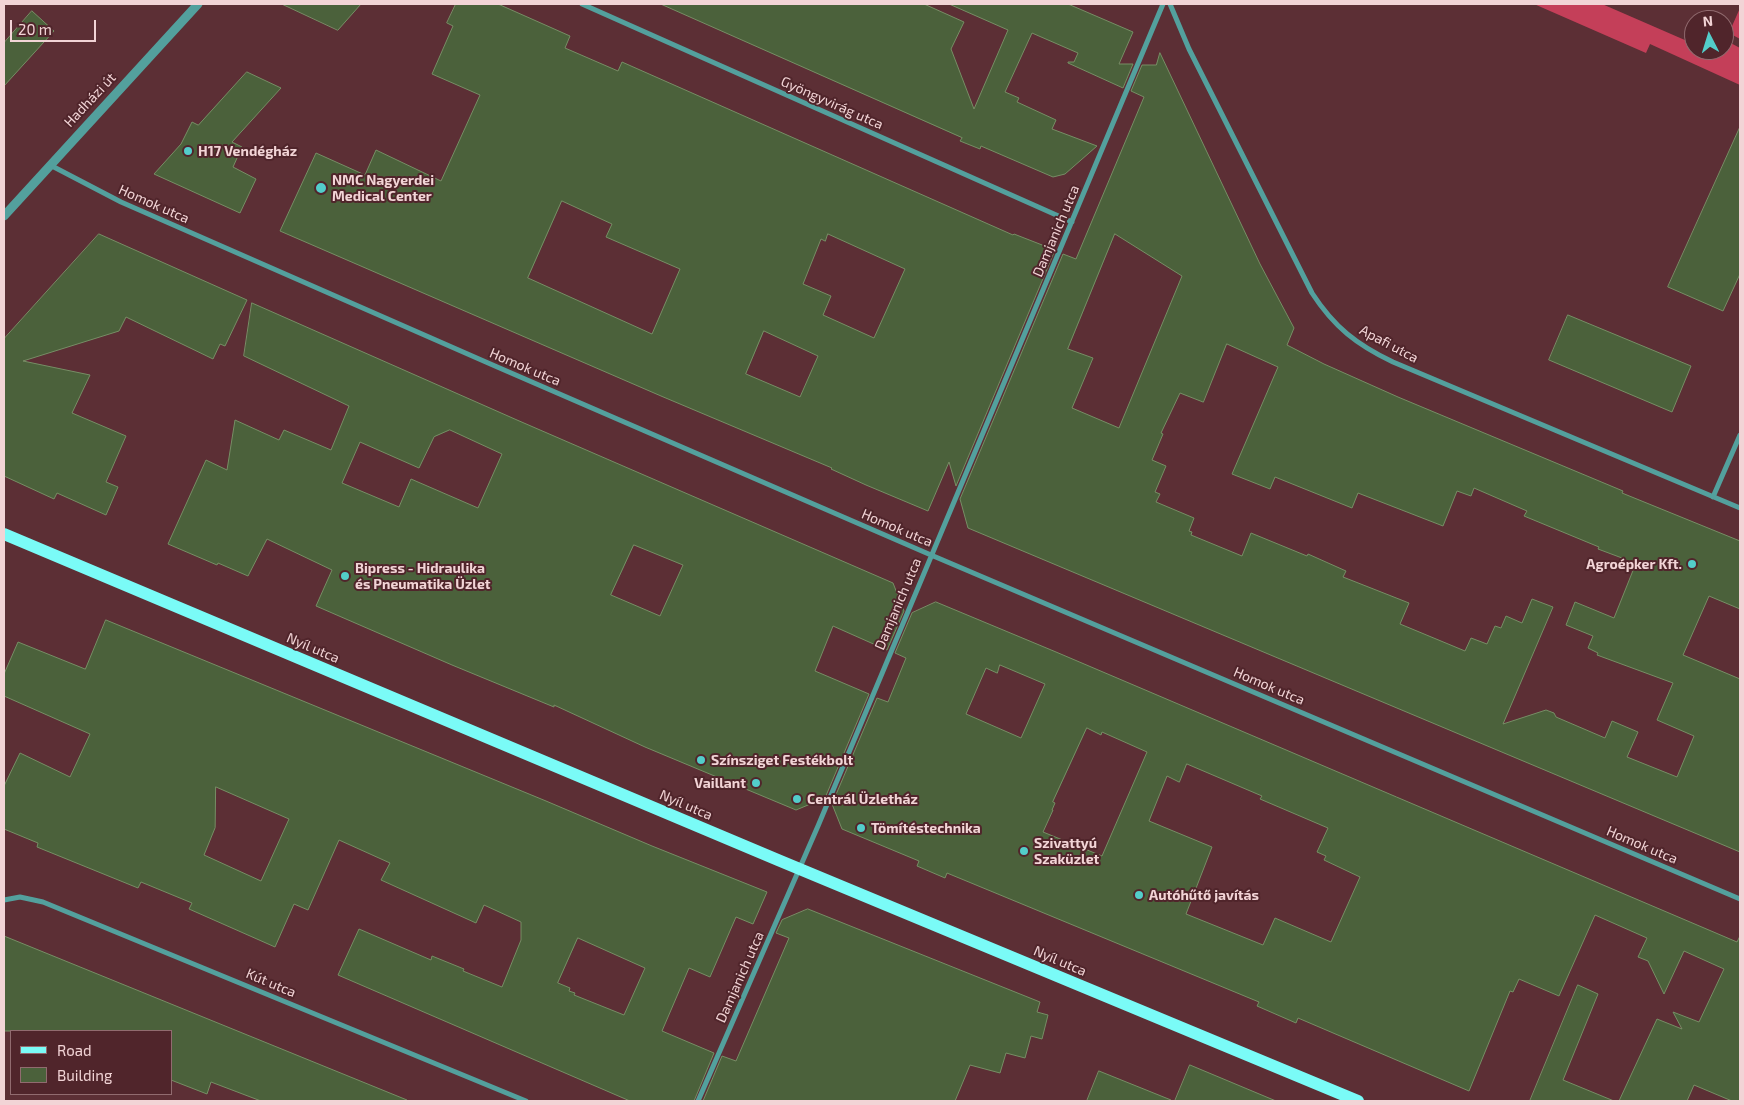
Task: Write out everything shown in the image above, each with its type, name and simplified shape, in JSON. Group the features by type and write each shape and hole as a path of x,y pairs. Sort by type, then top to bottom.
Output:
{"main road":[{"name":"Nyíl utca","path":"4,534 1358,1101"}],"street":[{"name":"Hadházi út","path":"4,216 198,4"},
{"name":"Gyöngyvirág utca","path":"582,4 1072,222"},
{"name":"Damjanich utca","path":"698,1101 800,868 1162,4"},
{"name":"Apafi utca","path":"1170,4 1190,50 1312,293 1327,315 1340,328 1361,345 1393,362 1740,508"},
{"name":"Homok utca","path":"49,165 121,202 504,370 931,555 1740,899"},
{"path":"1713,497 1740,434"},
{"name":"Kút utca","path":"4,900 20,897 43,902 526,1101"}],"shaded area":[{"path":"1534,4 1602,4 1684,40 1684,59 1650,44 1646,53"},
{"path":"1740,8 1740,39 1734,36 1734,22"},
{"path":"1734,45 1740,48 1740,85 1685,60 1734,60"}],"building":[{"path":"282,4 361,4 338,30"},
{"path":"456,4 498,4 570,36 565,48 618,71 622,62 1013,235 1055,250 956,486 949,462 928,511 280,231 316,153 365,175 376,150 441,181 480,95 432,74 453,26 447,23","holes":["562,201 612,224 606,237 680,269 652,334 528,278","828,234 905,269 874,338 823,315 831,296 803,284 821,239 825,241","764,331 818,356 800,397 746,374"]},
{"path":"661,4 924,4 964,22 951,49 974,109 1008,30 949,4 1068,4 1133,32 1119,64 1133,64 1123,88 1068,63 1074,62 1078,53 1032,33 1005,92 1019,98 1017,102 1056,120 1052,129 1097,146 1065,174 1053,177 981,146 980,149 960,141 962,138"},
{"path":"32,11 54,31 4,86 4,43"},
{"path":"1160,53 1260,264 1294,328 1287,345 1324,364 1398,397 1623,491 1622,493 1740,541 1740,609 1709,596 1683,655 1740,679 1740,852 968,528 960,499 1063,254 1076,259 1144,97 1131,91 1142,65 1156,65","holes":["1115,234 1182,276 1119,428 1072,408 1093,358 1068,349","1227,344 1278,367 1232,474 1270,489 1275,477 1352,508 1358,493 1443,526 1457,491 1471,496 1474,488 1527,511 1524,516 1622,558 1620,562 1634,568 1614,618 1575,602 1566,625 1593,636 1588,648 1598,653 1597,655 1673,683 1657,720 1694,736 1677,777 1627,757 1638,732 1612,721 1605,738 1556,717 1554,713 1546,710 1503,724 1553,607 1532,599 1522,623 1506,616 1501,628 1495,626 1487,644 1471,638 1465,651 1400,624 1409,603 1343,577 1346,571 1308,554 1307,556 1251,533 1242,556 1191,535 1192,532 1189,531 1194,518 1156,502 1160,494 1155,492 1166,466 1152,460 1163,434 1161,433 1180,393 1203,402"]},
{"path":"247,72 281,88 232,142 242,147 233,167 256,179 240,213 154,174 181,144 192,122 198,125"},
{"path":"1740,127 1740,274 1723,311 1668,287"},
{"path":"99,234 247,300 225,346 220,344 213,359 126,317 119,331 23,361 90,375 72,413 126,436 106,482 118,487 106,515 57,493 54,499 4,476 4,339"},
{"path":"252,303 893,583 904,611 887,650 833,626 815,671 869,694 825,798 796,810 645,747 554,705 554,707 452,665 316,606 332,570 267,539 248,576 168,544 206,460 227,470 235,420 279,440 284,430 331,450 349,406 244,356","holes":["450,430 502,454 478,508 411,479 399,507 342,483 360,442 419,468 434,437","634,545 683,565 660,616 611,595"]},
{"path":"1568,315 1691,366 1672,412 1549,360"},
{"path":"936,602 1737,942 1740,936 1740,1101 1732,1101 1694,1085 1687,1101 1619,1101 1657,1019 1682,1029 1673,1012 1699,1022 1724,969 1684,951 1664,994 1648,961 1638,957 1647,938 1595,915 1559,996 1519,979 1513,992 1510,991 1469,1091 1298,1018 1296,1023 1257,1006 1259,1002 947,873 945,878 917,866 919,861 842,829 832,804 877,698 888,702 906,658 895,653 912,613","holes":["1000,665 1045,684 1021,738 966,714 986,668 997,673","1087,728 1101,735 1102,732 1147,752 1102,856 1043,832 1053,810 1055,803 1053,802","1187,764 1262,796 1260,799 1328,828 1317,852 1326,856 1324,860 1360,877 1331,942 1275,918 1263,945 1186,914 1212,847 1149,821 1167,776 1179,782"]},
{"path":"106,620 767,892 753,924 736,917 710,977 689,968 662,1031 714,1053 694,1101 630,1101 338,975 359,929 431,960 432,956 502,987 521,940 521,922 484,905 476,923 381,880 390,863 339,840 308,910 294,904 275,947 189,909 192,903 141,882 138,888 37,847 38,843 4,829 4,786 20,753 70,777 90,734 4,696 4,674 18,642 85,669","holes":["216,787 289,819 261,881 204,855 215,828","578,938 645,968 624,1015 574,995 575,993 569,991 570,988 558,983"]},
{"path":"808,909 1040,1002 1037,1012 1048,1015 1042,1039 1031,1036 1025,1058 1006,1053 1000,1073 970,1065 955,1101 703,1101 722,1056 736,1061 789,938 776,933 782,920"},
{"path":"4,936 407,1101 261,1101 211,1082 207,1094 172,1080 172,1030 4,1031"},
{"path":"1578,985 1598,994 1563,1080 1614,1101 1530,1101"},
{"path":"1190,1065 1276,1101 1175,1101"},
{"path":"1099,1071 1171,1100 1171,1101 1087,1101"}],"place":[{"name":"H17 Vendégház","path":"188,151"},
{"name":"NMC Nagyerdei Medical Center","path":"321,188"},
{"name":"Agroépker Kft.","path":"1692,564"},
{"name":"Bipress - Hidraulika és Pneumatika Üzlet","path":"345,576"},
{"name":"Színsziget Festékbolt","path":"701,760"},
{"name":"Vaillant","path":"756,783"},
{"name":"Centrál Üzletház","path":"797,799"},
{"name":"Tömítéstechnika","path":"861,828"},
{"name":"Szivattyú Szaküzlet","path":"1024,851"},
{"name":"Autóhűtő javítás","path":"1139,895"}]}
